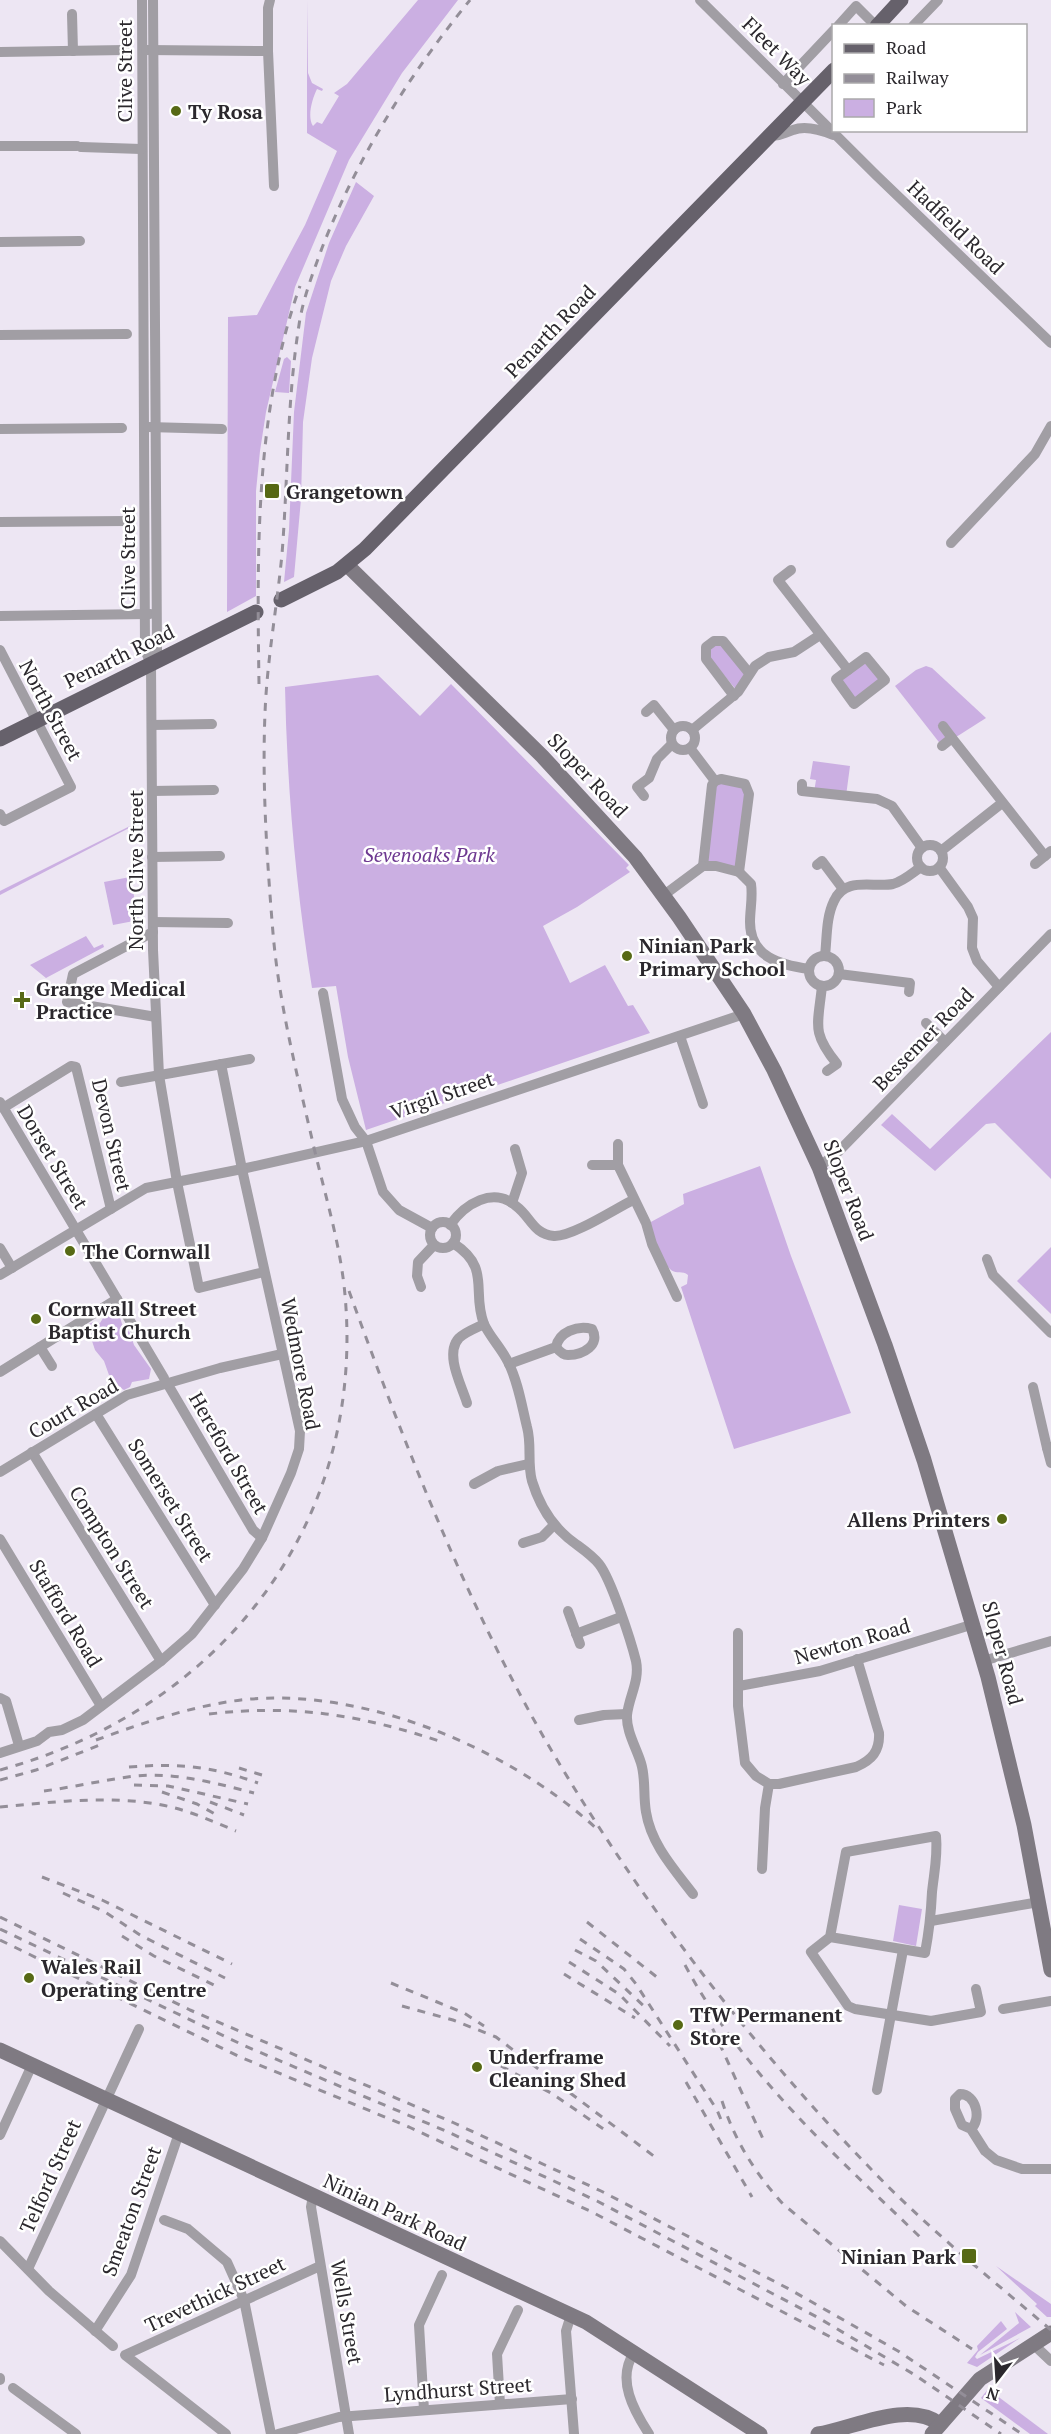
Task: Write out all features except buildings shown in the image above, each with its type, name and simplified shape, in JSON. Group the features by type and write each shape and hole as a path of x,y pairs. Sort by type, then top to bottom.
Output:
{"main road":[{"path":"879,24 901,0"},
{"name":"Penarth Road","path":"0,739 347,565 500,413 832,72"}],"street":[{"name":"Clive Street","path":"142,0 148,50 151,614 145,650 151,664"},
{"name":"Clive Street","path":"149,427 141,149 153,0"},
{"path":"270,0 268,51 274,186"},
{"name":"Fleet Way","path":"700,0 802,102"},
{"path":"915,24 938,0"},
{"path":"840,24 859,3 875,24"},
{"path":"72,14 73,51"},
{"path":"783,84 832,32"},
{"path":"0,52 125,50"},
{"path":"148,50 268,51"},
{"name":"Hadfield Road","path":"802,102 1051,343"},
{"name":"Hadfield Road","path":"769,136 781,137 794,129 806,128 817,129 836,136"},
{"path":"0,146 141,149"},
{"path":"0,242 80,241"},
{"path":"0,335 127,333"},
{"path":"951,543 1035,454 1051,426"},
{"path":"149,427 222,429"},
{"path":"0,429 122,428"},
{"path":"0,522 127,521"},
{"name":"Sloper Road","path":"347,565 542,756 635,857 744,1014 787,1095 819,1167 904,1400 974,1624 1021,1815 1051,1970"},
{"path":"791,570 778,580 848,670"},
{"path":"0,616 151,614"},
{"path":"692,730 734,696 743,686 749,673 760,662 770,657 794,652 820,635"},
{"path":"734,696 706,659 706,647 714,641 723,641 749,673"},
{"name":"North Street","path":"0,650 71,787 4,821"},
{"path":"866,657 885,680 855,704 836,679 848,670 866,657"},
{"name":"North Clive Street","path":"151,664 156,1017 159,1075 177,1182 199,1288 264,1272"},
{"path":"646,712 654,705 674,730"},
{"path":"152,725 212,724"},
{"path":"690,748 678,749 672,744 671,737 674,730 683,726 692,730"},
{"path":"943,726 1002,803 1048,854 1035,864"},
{"path":"690,748 694,741 692,730"},
{"path":"942,746 952,738"},
{"path":"644,796 637,787 649,778 657,759 672,744"},
{"path":"690,748 715,781"},
{"path":"814,792 816,779"},
{"path":"703,866 711,791 715,781 731,780 745,784 749,794 740,872"},
{"path":"802,784 801,791 877,799 891,806 922,848"},
{"path":"153,791 214,790"},
{"path":"941,850 1002,803"},
{"path":"930,845 941,850 943,859 939,867 931,871 921,867 917,859 922,848 930,845"},
{"path":"152,857 220,856"},
{"path":"817,865 822,861 843,890"},
{"path":"663,895 703,866 716,866 740,872 751,885 750,922 756,946 769,959 777,963 809,969"},
{"path":"825,956 831,910 834,901 843,890 864,884 897,883 921,867"},
{"path":"939,867 968,907 973,918 972,948 977,961 999,987"},
{"path":"156,1017 67,1002 73,974 153,927 228,923"},
{"name":"Bessemer Road","path":"819,1167 839,1151 1051,934"},
{"path":"825,956 835,960 839,974 834,983 822,986 811,979 809,969 815,959 825,956"},
{"path":"839,974 910,983 909,992"},
{"path":"822,986 818,1033 822,1046 837,1064 827,1071"},
{"path":"323,993 342,1099 355,1127 366,1141 378,1179 390,1202 411,1218 432,1228"},
{"name":"Virgil Street","path":"111,1209 146,1188 366,1141 744,1014"},
{"path":"926,1023 945,1042"},
{"path":"680,1036 703,1104"},
{"path":"121,1082 250,1059"},
{"name":"Wedmore Road","path":"0,1753 37,1741 49,1732 62,1730 83,1720 161,1661 192,1634 243,1569 262,1538 278,1505 299,1449 300,1431 242,1169 222,1064"},
{"name":"Devon Street","path":"2,1105 74,1065 78,1069 111,1209"},
{"name":"Dorset Street","path":"2,1105 76,1230"},
{"path":"618,1144 618,1165 646,1224 652,1244 677,1281 677,1297"},
{"path":"512,1203 522,1173 515,1149"},
{"path":"592,1166 618,1165"},
{"path":"450,1225 458,1214 476,1201 494,1198 512,1203 524,1213 533,1227 556,1236 579,1229 633,1200"},
{"path":"0,1275 111,1209"},
{"path":"440,1223 450,1225 456,1233 453,1244 444,1248 434,1245 430,1237 432,1228 440,1223"},
{"name":"Hereford Street","path":"76,1230 253,1530 262,1538"},
{"path":"453,1244 467,1254 475,1265 484,1324 509,1364 527,1427 528,1464 542,1507 554,1525 601,1566 609,1581 637,1671 627,1714 628,1725 644,1776 645,1809 648,1823 661,1851 693,1894"},
{"path":"421,1287 417,1276 418,1262 434,1245"},
{"path":"0,1248 12,1268"},
{"path":"987,1259 993,1275 1051,1333"},
{"path":"0,1372 117,1299"},
{"path":"467,1403 454,1365 454,1347 456,1340 484,1324"},
{"path":"40,1347 52,1366"},
{"path":"509,1364 556,1347"},
{"name":"Court Road","path":"0,1472 127,1395 166,1380 282,1354"},
{"path":"1033,1387 1051,1463"},
{"name":"Somerset Street","path":"96,1414 215,1605"},
{"name":"Compton Street","path":"33,1452 161,1661"},
{"path":"474,1484 498,1471 528,1464"},
{"path":"523,1543 542,1537 554,1525"},
{"name":"Stafford Road","path":"0,1539 101,1706"},
{"path":"568,1611 578,1639 621,1617"},
{"name":"Newton Road","path":"739,1686 819,1671 974,1624"},
{"path":"738,1633 738,1706 745,1763 756,1776 769,1784 779,1784 856,1767 868,1762 873,1756 880,1741 879,1732 857,1659"},
{"path":"983,1661 1051,1641"},
{"path":"0,1698 6,1701 18,1742"},
{"path":"579,1720 627,1714"},
{"path":"762,1869 765,1808 769,1784"},
{"path":"830,1937 925,1953 931,1922 932,1893 938,1856 936,1836 846,1852 830,1937 811,1952 848,2006 931,2021 1051,2001"},
{"path":"931,1922 1039,1902"},
{"path":"877,2090 903,1950"},
{"path":"976,1989 981,2012"},
{"name":"Telford Street","path":"28,2269 105,2098 139,2029"},
{"name":"Ninian Park Road","path":"0,2050 571,2315 760,2434"},
{"path":"0,2136 32,2065"},
{"path":"971,2129 985,2151 996,2160 1022,2169 1051,2169"},
{"name":"Smeaton Street","path":"95,2331 131,2275 180,2133"},
{"name":"Wells Street","path":"313,2196 311,2207 348,2416 349,2434"},
{"path":"164,2220 188,2229 227,2262 244,2300 271,2434"},
{"path":"0,2241 113,2346"},
{"name":"Trevethick Street","path":"226,2434 125,2355 320,2266"},
{"path":"424,2410 420,2325 442,2275"},
{"path":"500,2404 497,2354 518,2310"},
{"path":"571,2315 566,2331 574,2434"},
{"path":"818,2434 899,2416 924,2416 936,2429 980,2379 1051,2333"},
{"path":"1033,2344 1051,2361"},
{"path":"634,2353 627,2365 631,2403 649,2434"},
{"path":"13,2388 65,2430 76,2434"},
{"name":"Lyndhurst Street","path":"278,2434 348,2416 572,2399"}],"green space":[{"path":"307,0 308,73 312,83 323,89 322,91 317,89 312,103 310,118 313,126 317,122 322,124 339,96 334,93 347,84 418,0 458,0 402,73 349,160 295,287 266,412 260,451 256,491 256,596 227,612 228,317 257,315 305,225 337,151 307,133"},
{"path":"356,182 374,196 346,246 331,281 312,358 303,422 301,499 294,577 284,582 289,530 294,412 306,313 329,243"},
{"path":"287,357 291,361 289,393 275,392 284,359"},
{"path":"718,640 749,673 738,692 704,651"},
{"path":"866,657 885,680 854,704 836,679"},
{"path":"926,666 932,668 986,718 942,746 895,686 916,670"},
{"name":"Sevenoaks Park","path":"378,675 420,716 451,684 629,865 626,868 630,872 543,926 570,983 605,965 628,1006 633,1005 650,1033 366,1130 348,1057 336,986 312,988 293,838 285,687"},
{"path":"813,761 850,766 846,796 814,792 816,780 810,779"},
{"path":"715,781 745,784 739,872 703,866"},
{"path":"133,826 0,895 0,891"},
{"path":"130,877 139,920 113,925 104,882"},
{"path":"86,936 94,948 103,944 104,947 46,978 30,965"},
{"path":"1051,1032 1051,1179 995,1123 986,1124 935,1171 881,1125 892,1114 930,1149"},
{"path":"760,1166 791,1256 851,1413 734,1449 681,1287 687,1284 688,1275 672,1271 666,1265 649,1223 684,1204 683,1194"},
{"path":"1051,1247 1051,1314 1017,1281"},
{"path":"114,1311 120,1317 134,1345 151,1369 149,1379 132,1382 130,1387 124,1390 115,1384 115,1379 109,1375 104,1361 85,1333 87,1325 93,1322 100,1323 105,1315"},
{"path":"899,1905 922,1909 916,1946 893,1941"},
{"path":"996,2266 1051,2304 1051,2317 1047,2317 1035,2306 1037,2304"},
{"path":"1015,2312 1031,2327 980,2355 1019,2323"},
{"path":"1001,2321 1007,2329 978,2352 975,2357 977,2359 1020,2338 977,2367 967,2363 978,2350 977,2346"},
{"path":"988,2389 1048,2434 1030,2434 981,2398"}],"railway":[{"path":"0,1770 80,1741 151,1701 214,1651 265,1592 305,1525 333,1451 346,1371 344,1285 334,1230 294,1062 279,985 273,933 266,823 264,768 266,693 282,554 292,382 303,305 322,248 351,182 386,118 426,58 470,0"},
{"path":"259,684 259,533 267,432 274,383 285,334 300,286"},
{"path":"349,1291 413,1461 487,1629 543,1736 614,1851 693,1962 779,2068 824,2119 913,2211 1051,2330"},
{"path":"96,1740 167,1716 204,1706 241,1700 287,1698 335,1703 384,1713 431,1729 478,1749 521,1773 561,1800 597,1829"},
{"path":"209,1714 271,1710 329,1714 385,1725 445,1743"},
{"path":"0,1780 36,1770 105,1743"},
{"path":"129,1767 164,1765 195,1767 258,1783"},
{"path":"239,1768 262,1775"},
{"path":"44,1791 150,1775 195,1779 254,1793"},
{"path":"134,1785 168,1786 248,1804"},
{"path":"162,1792 197,1804 215,1814"},
{"path":"0,1807 81,1800 142,1802 181,1810 236,1831"},
{"path":"210,1802 244,1815"},
{"path":"42,1877 102,1900 232,1964"},
{"path":"63,1893 105,1912 140,1935 225,1978"},
{"path":"0,1917 190,2010 452,2122 601,2191 789,2289 898,2351 1022,2434"},
{"path":"587,1922 658,1978"},
{"path":"0,1929 245,2046 448,2132 597,2201 817,2317 915,2375 1001,2434"},
{"path":"122,1936 154,1956 220,1988"},
{"path":"580,1939 624,1969 636,1984 717,2110 722,2122"},
{"path":"0,1940 240,2057 409,2127 590,2211 884,2365"},
{"path":"575,1950 596,1961 646,2008"},
{"path":"569,1962 619,1994 670,2046"},
{"path":"685,1965 708,2004 762,2076 823,2143 920,2237"},
{"path":"564,1974 635,2018"},
{"path":"391,1983 464,2013 484,2026"},
{"path":"402,2006 453,2020 496,2037 659,2160"},
{"path":"706,2014 763,2139"},
{"path":"501,2066 551,2093 608,2132"},
{"path":"686,2082 752,2197"},
{"path":"722,2101 733,2130 747,2156 783,2204 906,2306 972,2349"}],"place":[{"name":"Ty Rosa","path":"176,111"},
{"name":"Grangetown","path":"272,491"},
{"name":"Ninian Park Primary School","path":"627,956"},
{"name":"Grange Medical Practice","path":"22,1000"},
{"name":"The Cornwall","path":"70,1251"},
{"name":"Cornwall Street Baptist Church","path":"36,1319"},
{"name":"Allens Printers","path":"1002,1519"},
{"name":"Wales Rail Operating Centre","path":"29,1978"},
{"name":"TfW Permanent Store","path":"678,2025"},
{"name":"Underframe Cleaning Shed","path":"477,2067"},
{"name":"Ninian Park","path":"969,2256"}]}
